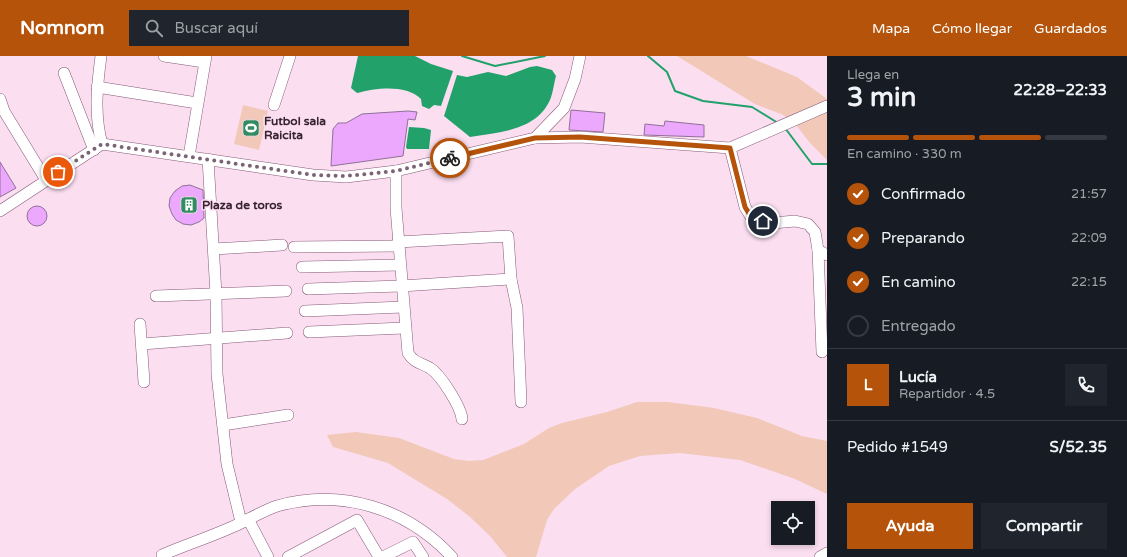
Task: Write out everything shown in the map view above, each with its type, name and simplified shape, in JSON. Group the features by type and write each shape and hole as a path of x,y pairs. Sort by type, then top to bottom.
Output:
{"street":[{"path":"98,147 97,87 101,56"},
{"path":"164,56 205,59 189,156"},
{"path":"274,105 290,56"},
{"path":"535,138 564,108 575,79 580,56"},
{"path":"64,73 98,147"},
{"path":"97,87 197,103"},
{"path":"0,99 4,111 46,180"},
{"path":"0,211 98,147 189,156 313,175 346,176 396,171 535,138 580,137 730,148 827,106"},
{"path":"730,148 745,207 753,220 774,223 795,222 808,224 815,232 815,242 822,253 822,352"},
{"path":"208,159 216,294 217,374 227,464 245,521 268,557"},
{"path":"396,171 398,244 406,347 412,360 431,368 439,376 462,411 462,419"},
{"path":"294,247 398,244 508,236 510,279 517,308 520,402"},
{"path":"214,249 282,245"},
{"path":"302,267 400,265"},
{"path":"308,289 401,286 510,279"},
{"path":"156,296 286,291"},
{"path":"305,311 403,307"},
{"path":"140,324 144,382"},
{"path":"309,332 404,328"},
{"path":"142,344 286,333"},
{"path":"223,425 288,415"},
{"path":"163,557 162,555 245,521 276,506 308,500 340,499 371,505 401,517 428,534 452,557"},
{"path":"288,557 357,520 379,557"},
{"path":"383,557 413,542 423,557"},
{"path":"820,557 827,553"}],"shaded area":[{"path":"358,56 415,56 431,64 453,71 441,106 434,105 429,109 422,106 421,99 415,94 399,89 390,88 357,93 351,88"},
{"path":"677,56 746,56 797,77 827,99 827,160 810,143 793,121 781,114 755,104"},
{"path":"537,66 552,70 556,76 550,100 544,110 536,118 526,124 504,131 470,137 444,116 457,75 467,77 488,72 506,76"},
{"name":"Futbol sala Raicita","path":"243,105 268,111 259,150 234,144"},
{"path":"409,127 431,130 429,149 407,149"},
{"path":"637,402 668,402 714,408 757,418 802,436 827,441 827,494 795,479 740,460 680,453 640,456 609,466 575,489 554,509 547,520 536,557 507,557 490,536 470,517 447,499 388,463 333,447 327,435 356,432 399,438 454,459 469,461 483,460 524,444 549,428 562,423 607,412"}],"building":[{"path":"571,110 605,113 603,132 569,130"},
{"path":"408,111 417,112 415,120 408,119 403,156 331,166 333,129 338,123 346,123 362,114"},
{"path":"665,121 704,125 704,137 644,135 645,124 664,126"},
{"path":"0,162 16,188 0,197"},
{"name":"Plaza de toros","path":"190,185 203,190 204,218 191,225 183,224 176,220 169,206 170,198 175,191 182,186"},
{"path":"37,206 44,209 47,216 44,223 37,226 30,223 27,216 30,209"}],"waterway":[{"path":"462,56 495,66 545,56"},
{"path":"648,56 667,72 675,91 703,101 752,107 778,123"},
{"path":"785,128 812,164 827,164"}],"way so far":[{"path":"58,172 102,144 313,175 346,176 396,171 450,158"}],"place":[{"name":"Futbol sala Raicita","path":"251,128"},
{"name":"Plaza de toros","path":"189,205"}],"route":[{"path":"450,158 535,138 580,137 730,148 745,207 753,220 763,221"}]}
